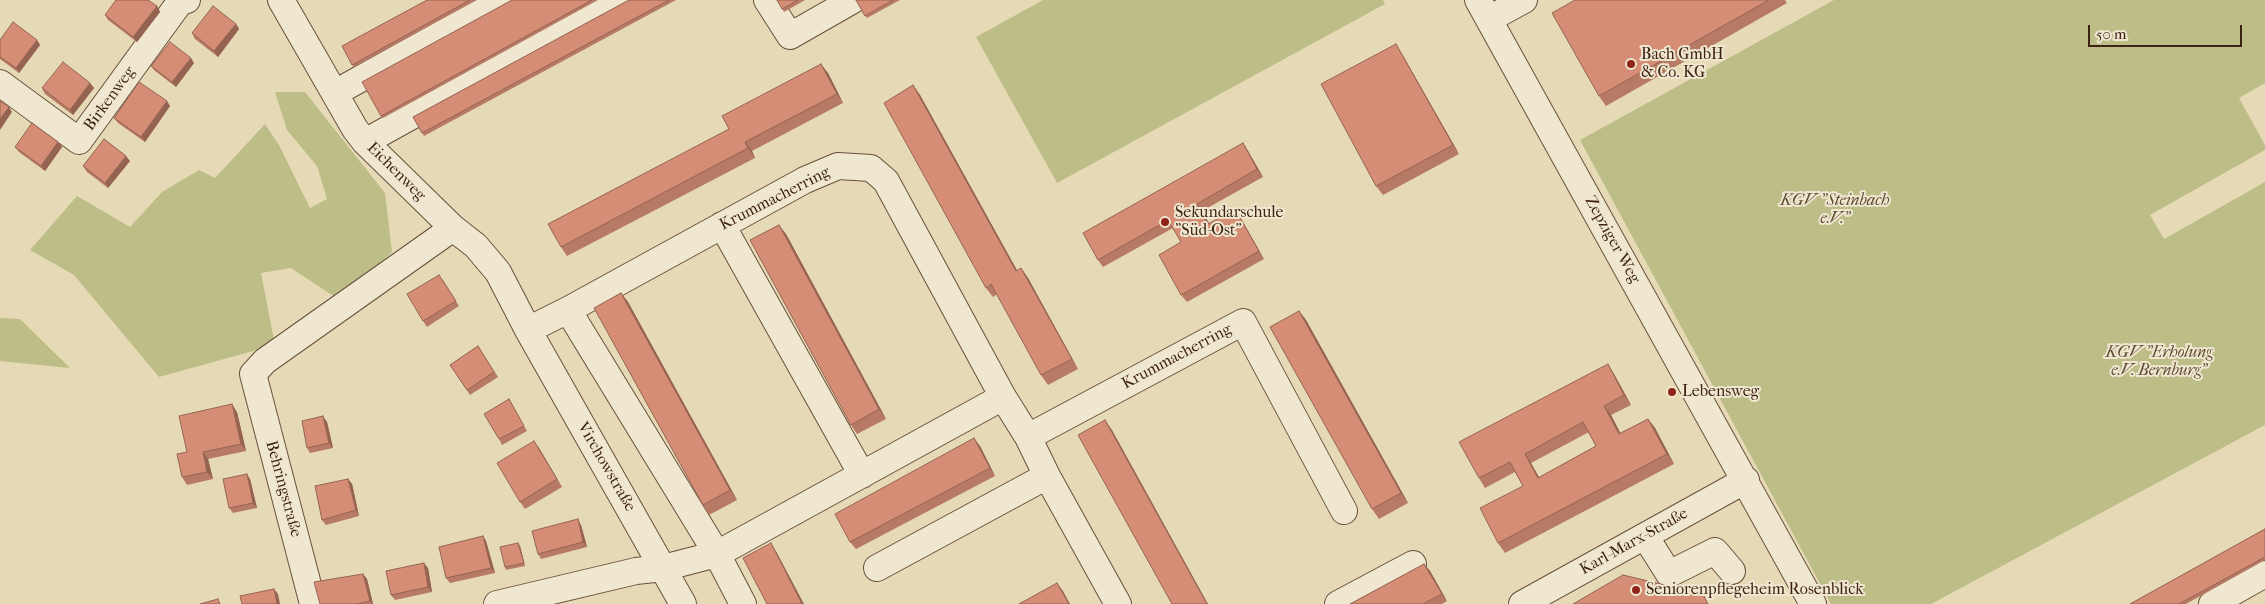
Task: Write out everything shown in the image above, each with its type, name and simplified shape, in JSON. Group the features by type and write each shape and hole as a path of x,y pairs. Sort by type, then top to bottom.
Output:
{"street":[{"name":"Eichenweg","path":"281,0 365,142 453,228 476,246 498,272 528,330"},
{"path":"335,93 502,0"},
{"path":"365,142 620,0"},
{"path":"768,0 790,36 853,0"},
{"path":"1484,9 1524,0"},
{"name":"Birkenweg","path":"0,83 79,140 182,1"},
{"name":"Zepziger Weg","path":"1484,9 1813,604"},
{"name":"Krummacherring","path":"528,330 568,310 804,180 838,166 871,168 886,181 1118,604"},
{"path":"722,226 862,475"},
{"name":"Behringstraße","path":"313,604 253,374 265,361 453,228"},
{"path":"568,310 717,554 743,604"},
{"name":"Krummacherring","path":"1028,437 1243,322 1344,511"},
{"name":"Virchowstraße","path":"528,330 683,604"},
{"path":"497,604 636,571 663,568 717,554 1003,397"},
{"path":"877,568 1047,476"},
{"name":"Karl-Marx-Straße","path":"1522,604 1746,480"},
{"path":"1646,536 1669,574 1715,551 1732,571"},
{"path":"1338,604 1413,564"},
{"path":"2212,604 2265,574"}],"green space":[{"path":"1043,0 1383,0 1385,4 1057,183 976,37"},
{"name":"KGV \"Steinbach e.V.\"","path":"1834,0 2265,0 2265,83 2239,98 2265,145 2265,150 2150,215 2164,239 2265,182 2265,425 1931,604 1831,604 1580,140"},
{"path":"275,92 305,92 385,193 392,252 341,301 291,268 261,273 275,345 159,377 74,275 30,250 77,196 130,227 162,192 199,170 215,178 265,124 279,145 310,208 327,199 317,166 287,130"},
{"path":"0,318 20,319 70,368 0,361"}],"building":[{"path":"116,0 148,0 157,6 133,37 105,15"},
{"path":"427,0 470,0 352,65 342,46"},
{"path":"512,0 592,0 381,116 362,82"},
{"path":"629,0 669,0 422,133 413,117"},
{"path":"777,0 798,0 782,9"},
{"path":"856,0 893,0 865,16"},
{"name":"Bach GmbH & Co. KG","path":"1575,0 1769,0 1599,96 1552,13"},
{"path":"213,6 236,24 214,51 192,33"},
{"path":"13,22 37,40 16,68 0,57 0,40"},
{"path":"170,42 191,58 172,82 151,66"},
{"path":"1396,44 1453,145 1376,186 1321,84"},
{"path":"63,62 90,83 70,110 42,88"},
{"path":"821,64 837,94 745,142 748,148 561,247 548,224 729,129 722,116"},
{"path":"139,82 167,101 141,137 114,118"},
{"path":"913,85 1016,271 1021,268 1072,359 1041,375 991,284 986,288 884,103"},
{"path":"0,101 9,107 0,119"},
{"path":"32,123 58,142 41,166 15,147"},
{"path":"104,139 126,156 105,183 83,166"},
{"name":"Sekundarschule \"Süd-Ost\"","path":"1243,143 1257,169 1197,204 1208,224 1235,209 1259,251 1181,295 1159,255 1181,242 1168,220 1098,260 1083,233"},
{"path":"779,225 879,409 851,425 750,240"},
{"path":"439,275 456,301 423,321 407,294"},
{"path":"621,293 730,490 703,505 594,308"},
{"path":"1299,311 1401,493 1372,509 1270,327"},
{"path":"478,346 494,372 467,390 450,365"},
{"path":"1608,364 1624,395 1604,406 1619,434 1648,419 1667,454 1498,543 1480,508 1523,486 1510,462 1479,478 1459,442","holes":["1583,422 1596,446 1538,478 1525,454"]},
{"path":"509,399 524,426 499,439 484,414"},
{"path":"232,404 241,444 203,452 207,472 182,477 177,454 187,452 179,416"},
{"path":"323,416 329,443 307,448 302,421"},
{"path":"1105,420 1207,604 1172,604 1078,435"},
{"path":"974,438 990,468 850,542 835,514"},
{"path":"534,441 557,479 520,502 497,463"},
{"path":"247,474 253,503 229,508 223,479"},
{"path":"348,479 356,510 322,520 315,486"},
{"path":"578,519 583,542 538,554 532,531"},
{"path":"2265,529 2265,557 2179,604 2130,604"},
{"path":"483,536 491,568 446,578 439,547"},
{"path":"518,543 524,563 505,567 500,547"},
{"path":"771,543 802,604 767,604 743,558"},
{"path":"424,563 428,587 391,595 386,571"},
{"path":"1424,564 1442,594 1423,604 1350,604"},
{"path":"363,574 370,601 357,604 320,604 314,582"},
{"path":"1623,575 1703,594 1708,604 1573,604"},
{"path":"1057,583 1069,604 1019,604"},
{"path":"274,589 277,604 242,604 240,596"},
{"path":"218,599 220,604 200,604"}],"place":[{"name":"Bach GmbH & Co. KG","path":"1631,64"},
{"name":"Sekundarschule \"Süd-Ost\"","path":"1165,222"},
{"name":"Lebensweg","path":"1672,392"},
{"name":"Seniorenpflegeheim Rosenblick","path":"1636,590"}],"park label":[{"name":"KGV \"Erholung e.V. Bernburg\"","path":"2159,362"}]}
